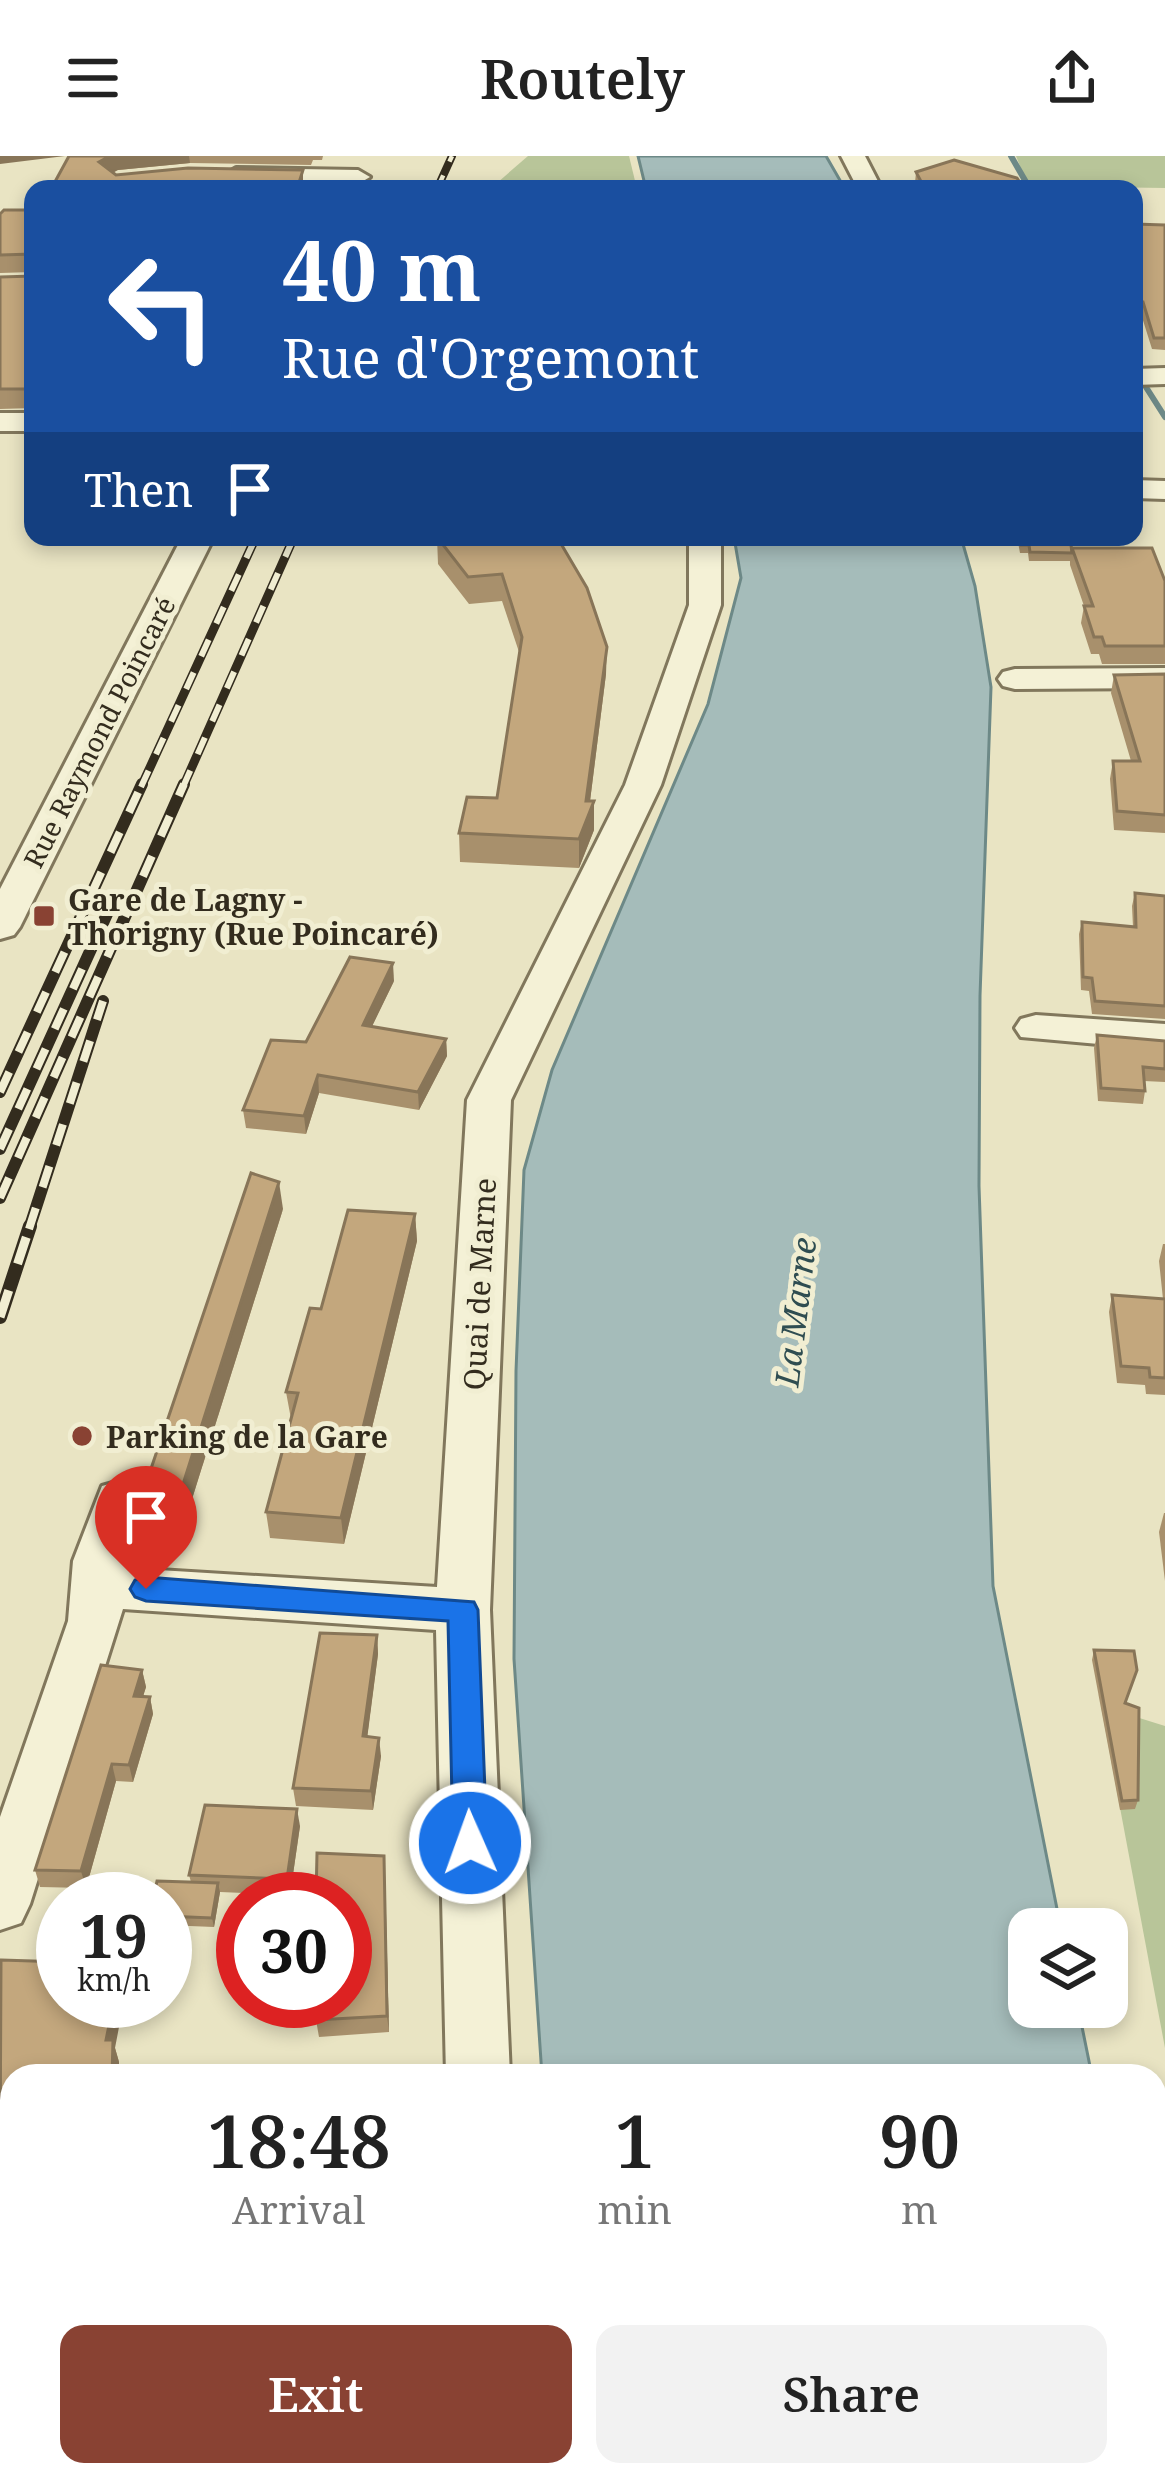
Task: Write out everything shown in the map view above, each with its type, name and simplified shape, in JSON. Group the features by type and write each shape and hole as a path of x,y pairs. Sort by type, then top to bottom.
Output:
{"street":[{"path":"212,175 359,174"},
{"name":"Rue Raymond Poincaré","path":"0,928 193,546"},
{"name":"Quai de Marne","path":"478,2064 463,1610 489,1100 643,785 705,605 705,546"},
{"path":"1016,679 1165,678"},
{"path":"1036,1028 1165,1037"},
{"path":"0,1904 95,1621 100,1561 120,1500"},
{"path":"98,1587 463,1610"}],"green space":[{"path":"528,156 629,156 635,180 500,180"},
{"path":"1016,156 1165,156 1165,188 1143,188 1143,180 1026,180"},
{"path":"1101,1706 1165,1726 1165,2048"}],"water":[{"path":"638,156 826,156 840,180 644,180"},
{"name":"La Marne","path":"736,546 964,546 991,687 979,1186 993,1586 1057,1908 1008,1908 1008,2028 1082,2028 1090,2064 541,2064 514,1659 516,1371 524,1170 552,1070 708,704 741,578"}],"building":[{"path":"69,156 110,156 99,162 116,175 188,168 303,170 300,180 56,180"},
{"path":"954,160 1018,180 920,180 916,172"},
{"path":"24,210 24,254 0,255 0,214"},
{"path":"1143,224 1165,225 1165,338 1154,338 1143,302"},
{"path":"24,276 24,389 0,389 0,277"},
{"path":"444,546 562,546 587,588 607,647 586,801 594,801 579,839 459,833 467,797 497,798 522,637 502,574 468,577"},
{"path":"1029,546 1071,546 1072,553 1030,552"},
{"path":"1072,548 1152,548 1165,581 1165,646 1105,646 1102,637 1094,637 1084,606 1093,606"},
{"path":"1165,674 1165,815 1117,811 1113,761 1140,761 1114,675"},
{"path":"1135,893 1165,896 1165,1006 1095,1001 1092,978 1083,977 1082,922 1136,927"},
{"path":"350,957 393,963 363,1025 446,1039 418,1092 318,1075 304,1116 243,1110 271,1040 306,1042"},
{"path":"1097,1035 1165,1041 1165,1069 1143,1067 1145,1091 1101,1088"},
{"path":"251,1173 279,1182 171,1522 134,1519"},
{"path":"348,1210 415,1214 341,1518 266,1512 298,1393 286,1392 310,1308 321,1309"},
{"path":"1112,1295 1165,1299 1165,1378 1150,1377 1149,1368 1121,1366"},
{"path":"320,1633 377,1635 363,1736 379,1738 371,1791 293,1788"},
{"path":"1094,1650 1134,1651 1137,1670 1125,1703 1139,1708 1138,1800 1122,1801"},
{"path":"101,1665 142,1670 134,1696 150,1697 129,1765 112,1764 81,1871 35,1870"},
{"path":"205,1805 297,1809 288,1872 216,1872 216,1876 190,1872"},
{"path":"317,1853 384,1856 387,2016 372,2017 372,1872 317,1872"},
{"path":"192,1882 216,1883 212,1918 192,1917"},
{"path":"1,1960 36,1961 36,2028 108,2028 106,2040 113,2040 112,2064 0,2064"}],"waterway":[{"path":"1011,156 1025,180"},
{"path":"1144,384 1165,417"}],"railway":[{"path":"441,180 452,156"},
{"path":"141,787 252,546"},
{"path":"183,787 290,546"},
{"path":"0,1092 142,784"},
{"path":"0,1198 184,784"},
{"path":"0,1149 107,914"},
{"path":"29,1229 103,1001"},
{"path":"0,1317 30,1226"}],"place":[{"name":"Gare de Lagny - Thorigny (Rue Poincaré)","path":"44,916"},
{"name":"Parking de la Gare","path":"82,1436"}],"route":[{"path":"146,1589 463,1610 470,1843"}]}
